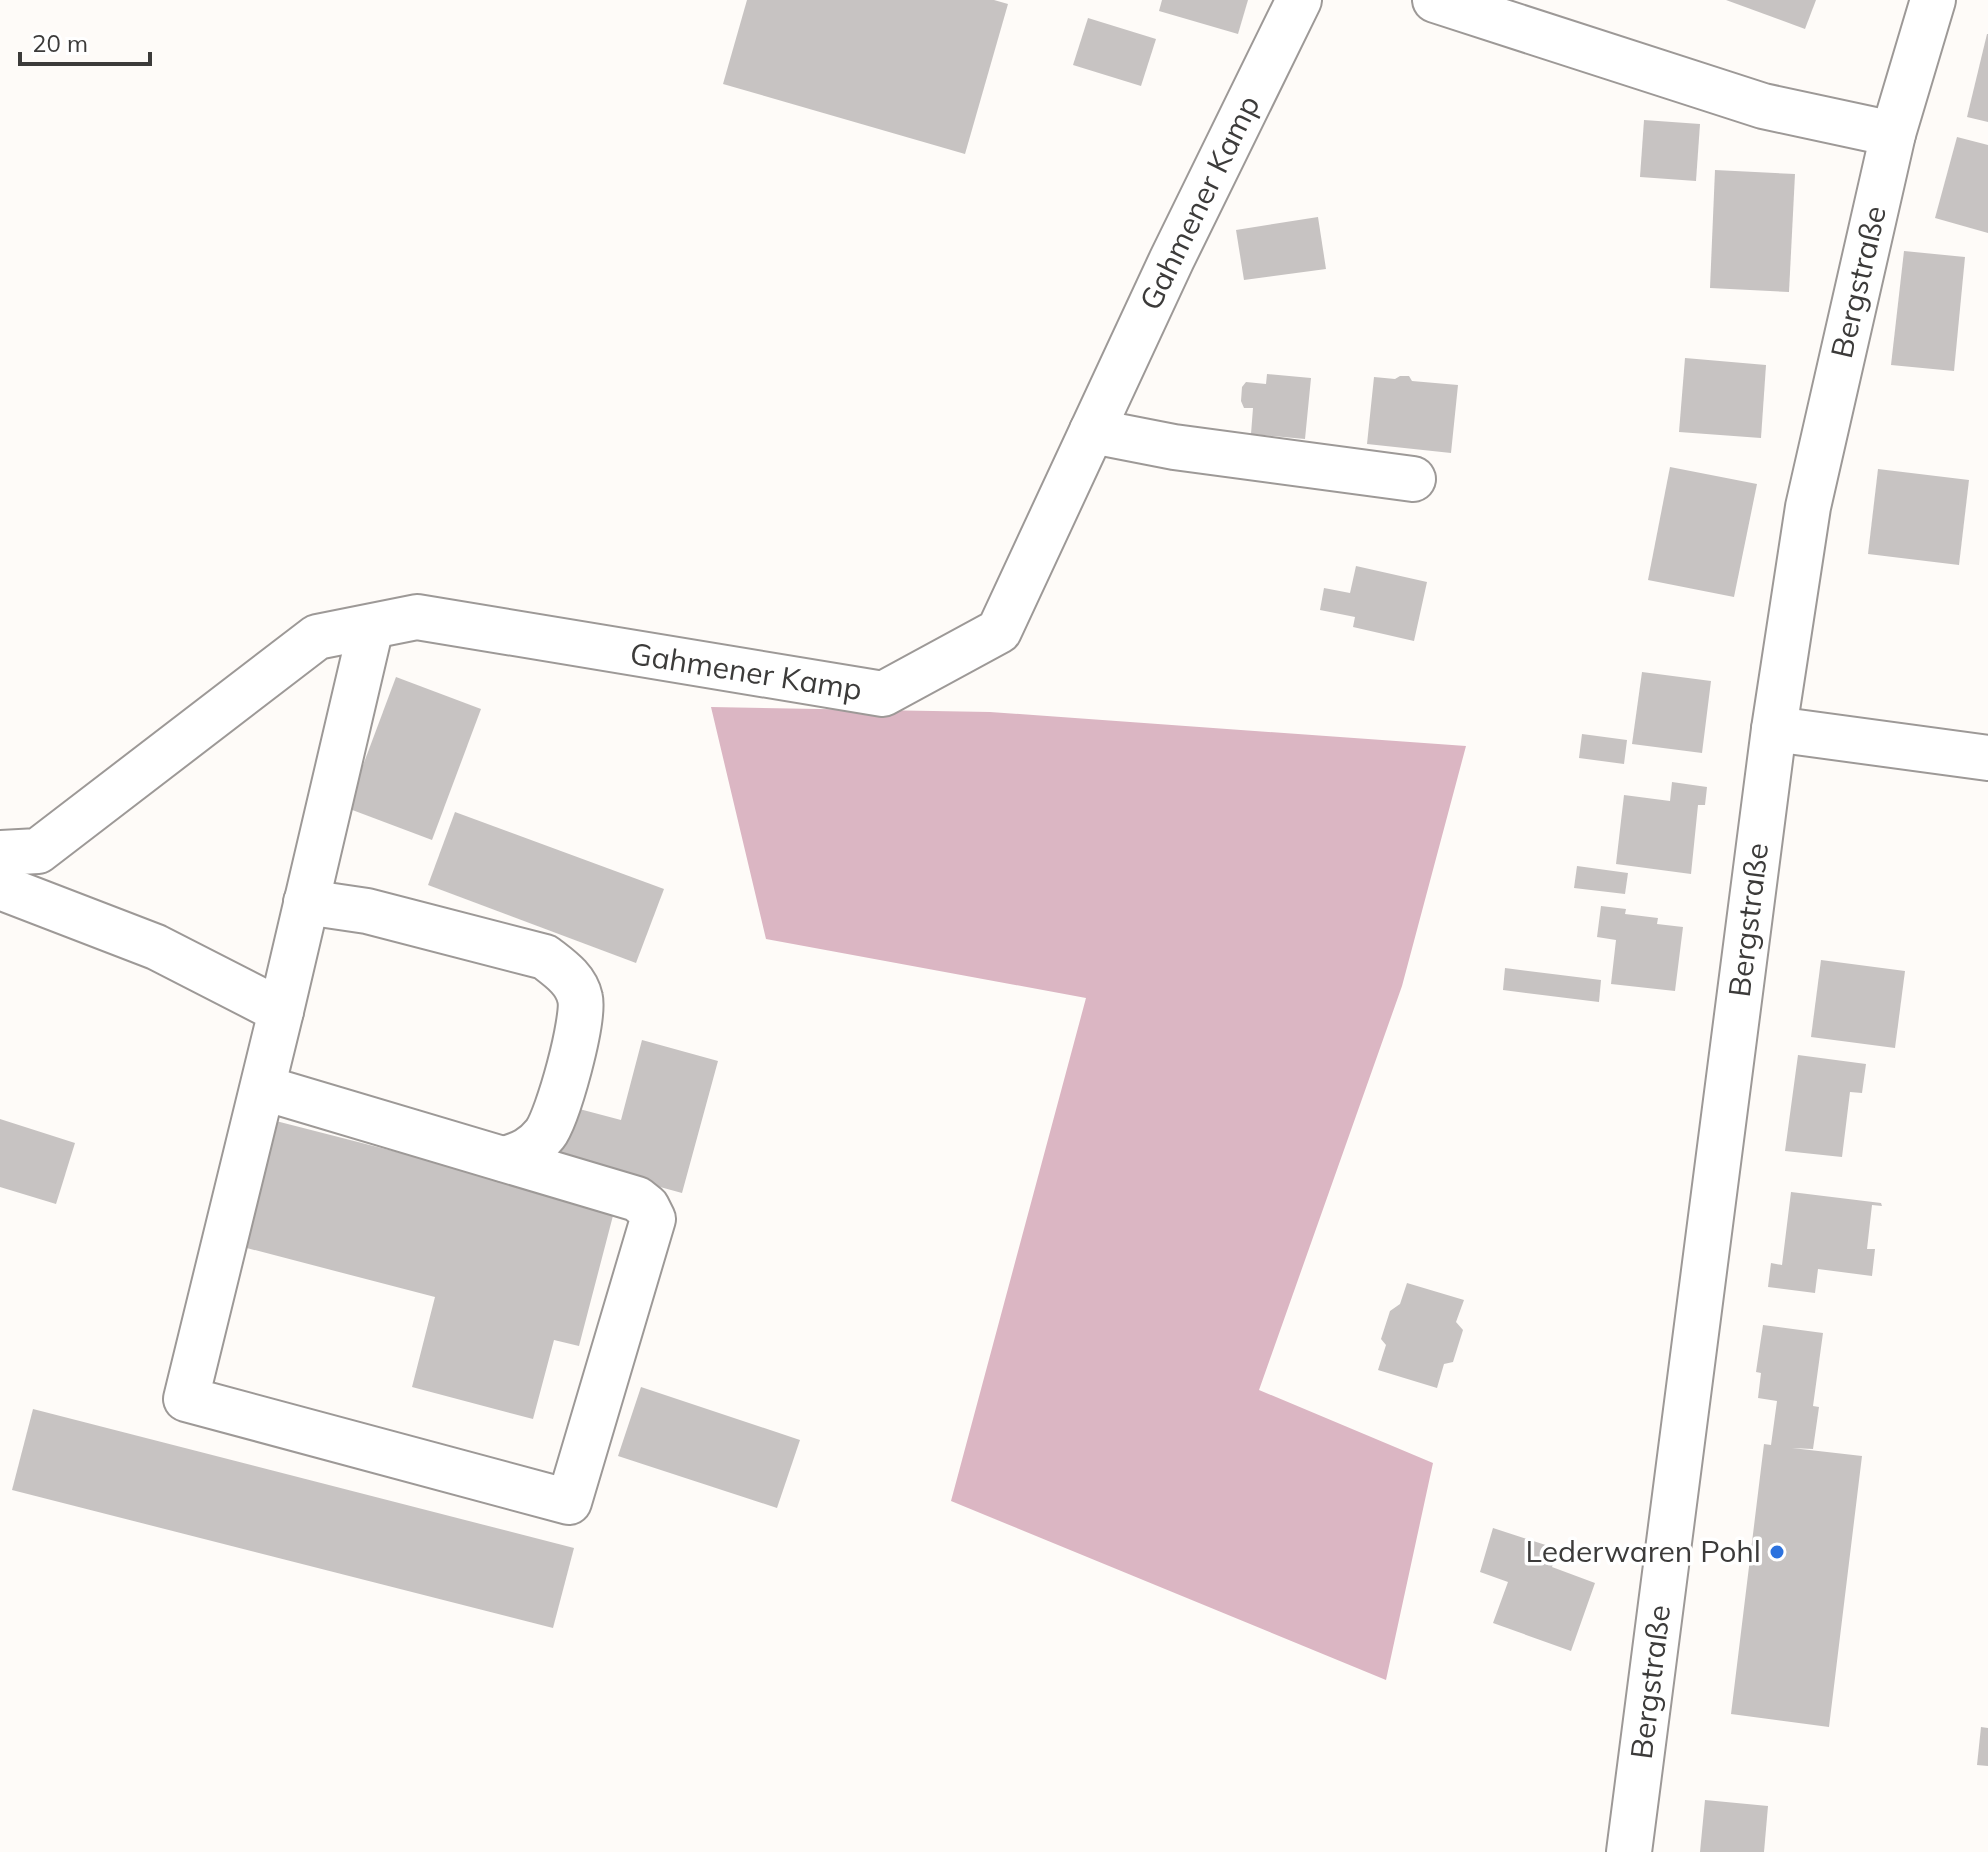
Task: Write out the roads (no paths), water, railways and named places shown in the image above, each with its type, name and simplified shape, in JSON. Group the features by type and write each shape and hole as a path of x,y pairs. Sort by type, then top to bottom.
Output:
{"street":[{"name":"Gahmener Kamp","path":"0,853 38,851 317,637 417,617 883,694 999,631 1172,259 1299,0"},
{"path":"1435,0 1763,106 1893,134"},
{"name":"Bergstraße","path":"1629,1852 1774,729 1808,507 1893,134 1933,0"},
{"path":"1092,431 1174,447 1413,479"},
{"path":"264,1088 637,1199 647,1207 653,1219 569,1502 186,1399 264,1088 371,627"},
{"path":"1774,729 1988,758"},
{"path":"0,887 156,947 281,1011"},
{"path":"306,902 367,911 545,957 569,976 580,997 581,1022 558,1104 547,1132 528,1152 504,1159"}],"place":[{"name":"Lederwaren Pohl","path":"1777,1552"}]}
